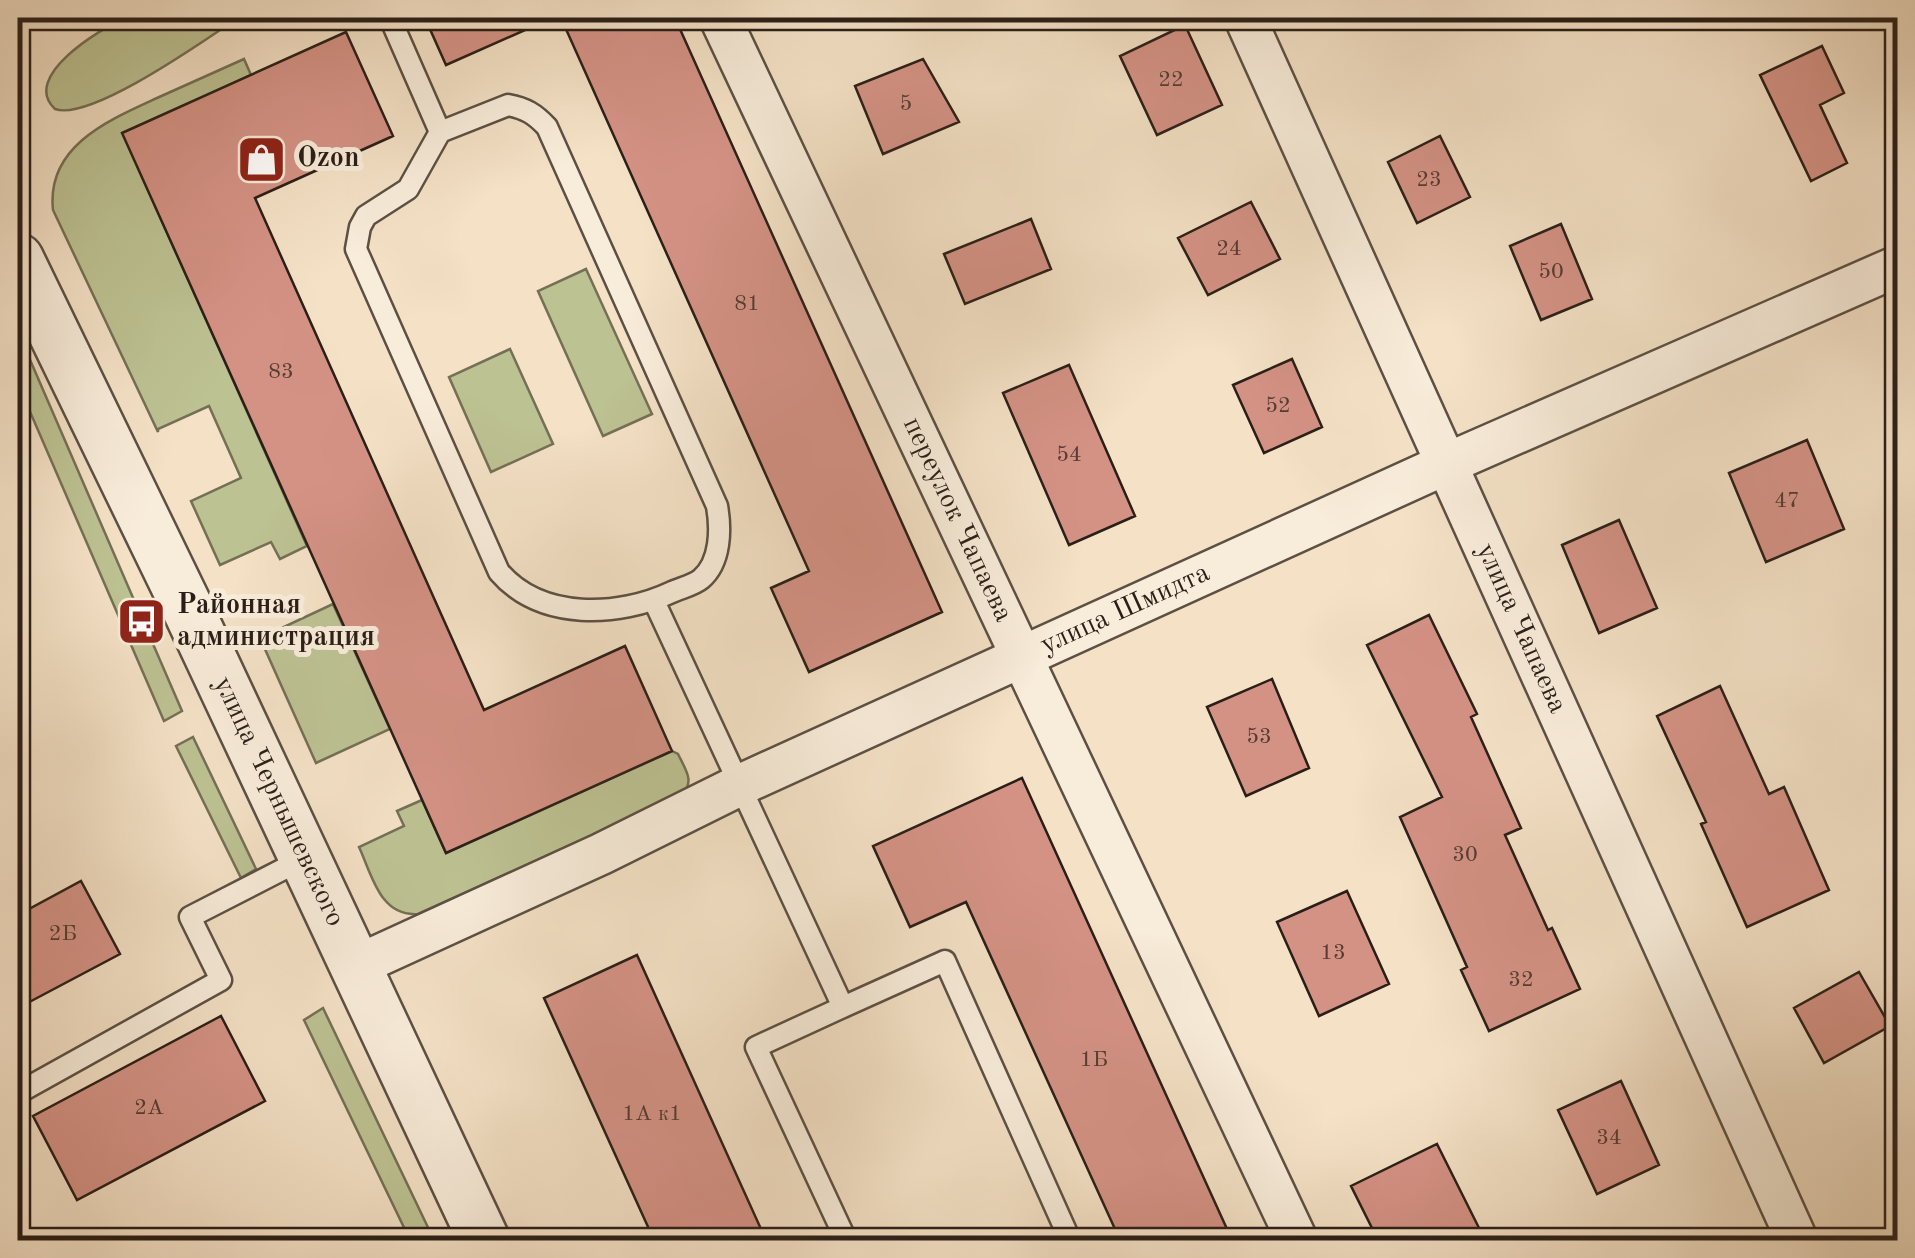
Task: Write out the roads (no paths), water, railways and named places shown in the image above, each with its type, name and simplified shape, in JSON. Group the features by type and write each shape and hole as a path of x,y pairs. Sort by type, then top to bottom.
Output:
{"street":[{"name":"переулок Чапаева","path":"720,18 1297,1240"},
{"name":"улица Чапаева","path":"1245,18 1797,1240"},
{"name":"улица Чернышевского","path":"18,259 177,585 484,1240"},
{"name":"улица Шмидта","path":"356,966 1446,464 1898,266"}],"lane":[{"path":"390,18 440,132"},
{"path":"508,105 537,116 555,145 717,506 720,523 714,560 700,579 654,600 614,611 551,604 515,589 499,572 356,249 366,216 408,188 440,132 508,105"},
{"path":"654,600 843,1007"},
{"path":"18,1092 221,980 190,917 305,858"},
{"path":"846,1240 756,1047 945,961 1070,1240"}],"place":[{"name":"Ozon","path":"262,159"},
{"name":"Районная администрация","path":"142,622"}]}
